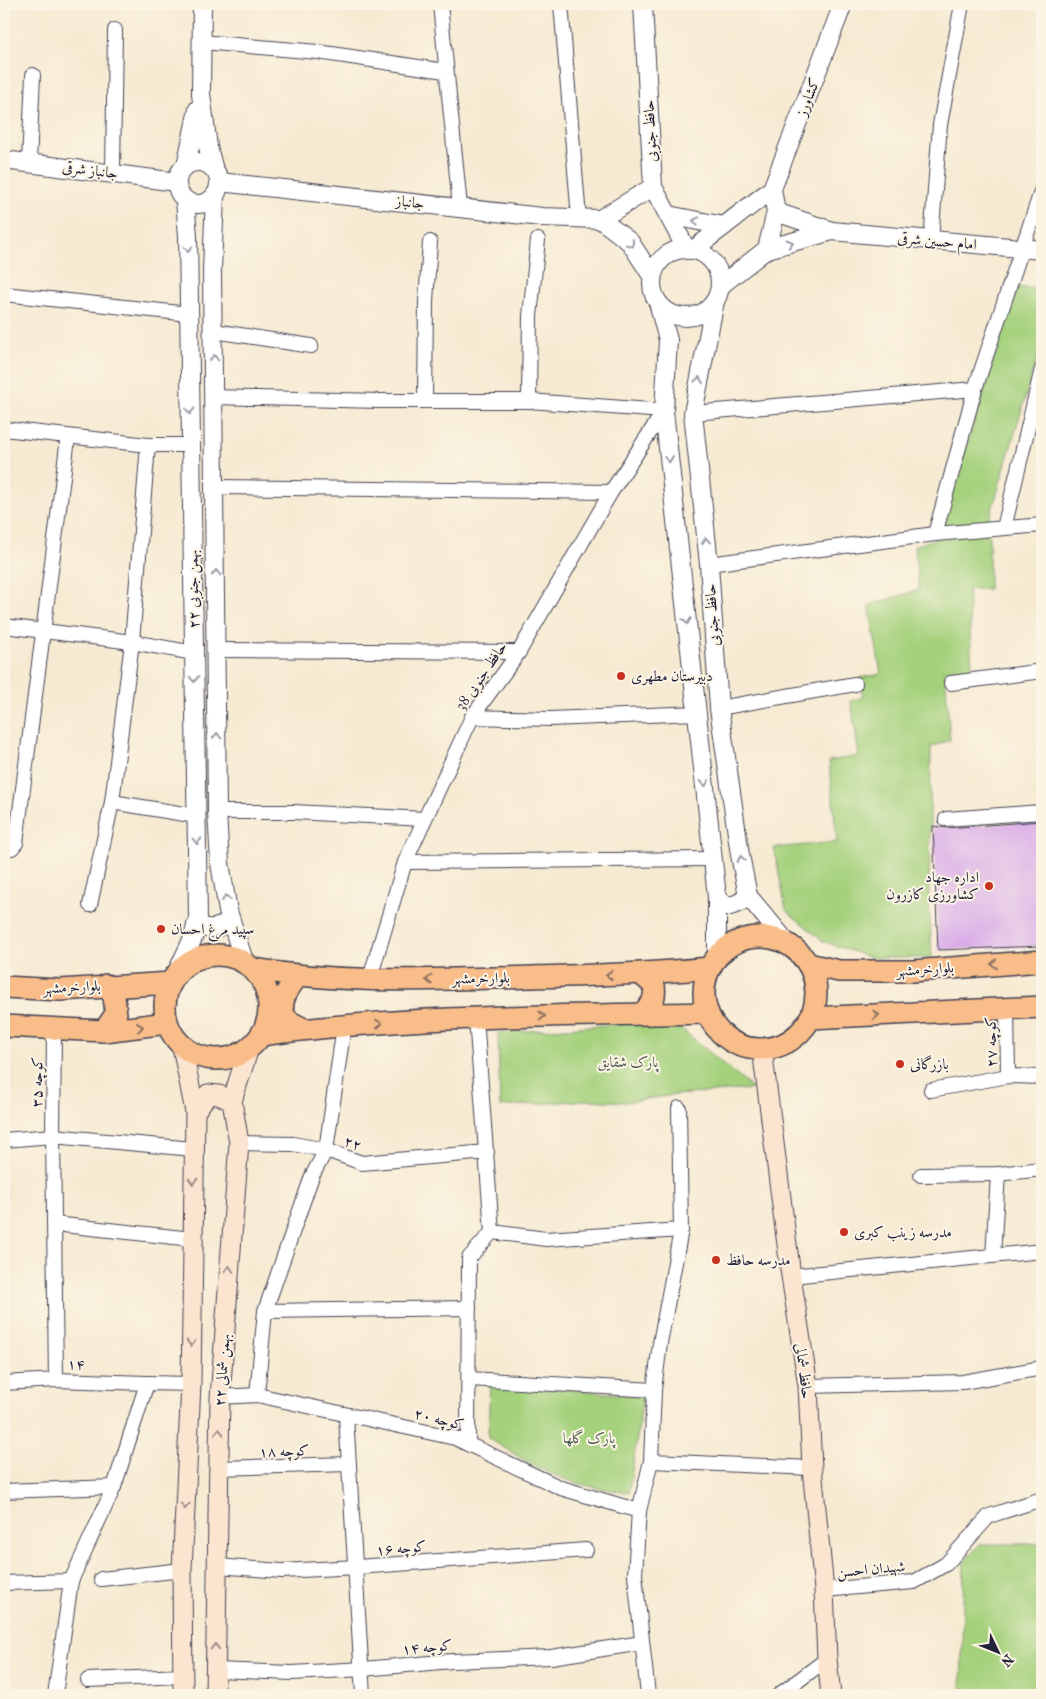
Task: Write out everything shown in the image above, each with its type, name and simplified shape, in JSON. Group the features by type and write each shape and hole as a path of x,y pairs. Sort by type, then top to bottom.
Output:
{"main road":[{"path":"751,938 777,939 789,945 808,964 814,977 816,991 810,1018 800,1031 788,1041 762,1049 739,1045 720,1032 708,1013 704,990 713,962 726,948 751,938"},
{"path":"255,1042 268,1019 270,1006 268,992 262,979 249,965 232,956 210,955 191,961 174,979 166,996 167,1023 182,1046 205,1058 219,1060 232,1057 255,1042 304,1029 476,1018 708,1013"},
{"name":"بلوارخرمشهر","path":"808,964 839,971 913,971 1042,961"},
{"name":"بلوارخرمشهر","path":"249,965 298,976 369,981 641,974 713,962"},
{"path":"839,971 829,997 832,1007 843,1016"},
{"path":"641,974 654,985 656,996 650,1006 641,1014"},
{"path":"298,976 287,989 282,1006 286,1019 304,1029"},
{"name":"بلوارخرمشهر","path":"4,987 60,990 174,979"},
{"path":"104,1031 116,1014 114,996 106,985"},
{"path":"810,1018 1042,1007"},
{"path":"4,1026 104,1031 167,1023"},
{"name":"۲۲ بهمن شمالی","path":"215,1695 220,1397 239,1143 232,1101 255,1042"},
{"name":"۲۲ بهمن شمالی","path":"182,1046 194,1112 191,1384 182,1570 183,1695"},
{"name":"حافظ شمالی","path":"762,1049 790,1276 808,1386 812,1468 824,1590 826,1659 831,1695"},
{"path":"194,1112 208,1094 219,1095 232,1101"}],"street":[{"name":"۲۲ بهمن جنوبی","path":"202,4 201,94 207,140 216,182 212,270 217,812 220,863 231,921 249,965"},
{"path":"440,4 445,71 460,207"},
{"path":"560,4 580,218"},
{"name":"حافظ جنوبی","path":"644,4 653,187 668,216 690,250"},
{"name":"کشاورز","path":"772,189 844,4"},
{"path":"931,240 940,125 962,4"},
{"path":"113,172 115,30"},
{"path":"202,42 318,52 445,71"},
{"path":"29,162 33,75"},
{"name":"۲۲ بهمن جنوبی","path":"186,166 201,94"},
{"name":"جانباز شرقی","path":"4,160 113,172 177,182"},
{"path":"204,163 216,182 204,204 197,205 185,200 180,195 177,182 181,171 186,166 204,163"},
{"name":"جانباز","path":"216,182 542,216 600,219"},
{"path":"652,276 630,242 600,219 653,187"},
{"path":"767,249 776,212 772,189 690,250 670,253 661,260 652,276 652,292 659,306 672,315 688,318 704,313 717,294 767,249 832,231"},
{"path":"934,534 975,389 1042,189"},
{"name":"۲۲ بهمن جنوبی","path":"174,979 193,938 196,925 189,314 185,200"},
{"path":"776,212 832,231"},
{"path":"668,216 724,226"},
{"name":"امام حسین شرقی","path":"832,231 1042,250"},
{"path":"529,401 530,316 538,240"},
{"path":"425,401 426,301 430,242"},
{"path":"690,250 710,259 719,276 717,294"},
{"path":"4,294 189,314"},
{"name":"حافظ جنوبی","path":"717,294 693,413 709,564 719,708 740,855 748,896 789,945"},
{"name":"حافظ جنوبی","path":"659,306 668,340 664,411 717,896 713,962"},
{"path":"214,331 311,346"},
{"path":"1004,528 1041,376"},
{"path":"693,413 975,389"},
{"path":"214,397 529,401 664,411"},
{"name":"حافظ جنوبی 38","path":"369,981 405,862 472,717 518,652 612,492 664,411"},
{"path":"4,429 68,438 148,445 190,445"},
{"path":"4,848 12,848 16,843 68,438"},
{"path":"90,905 112,802 132,642 148,445"},
{"path":"215,487 612,492"},
{"path":"709,564 934,534 1042,525"},
{"path":"4,626 132,642 194,652"},
{"path":"217,650 518,652"},
{"path":"951,683 1042,671"},
{"path":"719,708 855,684"},
{"path":"472,717 550,719 698,713"},
{"path":"112,802 196,816"},
{"path":"217,812 294,812 424,819"},
{"path":"946,819 1042,812"},
{"path":"405,862 712,859"},
{"path":"717,896 727,907 739,903 748,896"},
{"path":"196,925 206,929 213,929 231,921"},
{"name":"کوچه ۲۷","path":"1007,1009 1008,1076"},
{"path":"468,1444 469,1258 492,1232 476,1018"},
{"path":"257,1395 265,1311 312,1176 326,1150 344,1026"},
{"name":"کوچه ۳۵","path":"54,1029 53,1136 56,1380"},
{"path":"931,1090 1008,1076 1042,1077"},
{"path":"648,1695 635,1575 639,1511 651,1461 654,1390 681,1230 679,1108"},
{"path":"4,1140 53,1136 193,1149"},
{"name":"۲۲","path":"239,1143 293,1144 326,1150 362,1163 487,1152"},
{"path":"921,1176 998,1174 1042,1170"},
{"path":"994,1256 998,1174"},
{"path":"54,1224 192,1239"},
{"path":"492,1232 546,1239 681,1230"},
{"path":"790,1276 1042,1251"},
{"path":"265,1311 469,1308"},
{"path":"808,1386 963,1382 1042,1368"},
{"path":"469,1379 654,1390"},
{"name":"۱۴","path":"4,1383 56,1380 191,1384"},
{"path":"55,1695 71,1582 114,1487 148,1383"},
{"name":"کوچه ۲۰","path":"220,1397 257,1395 346,1416 455,1438 561,1488 639,1511"},
{"path":"346,1416 364,1695"},
{"path":"651,1461 812,1468"},
{"name":"کوچه ۱۸","path":"219,1468 349,1464"},
{"path":"4,1491 114,1487"},
{"name":"شهیدان احسن","path":"824,1590 914,1582 946,1564 989,1516 1042,1498"},
{"name":"کوچه ۱۶","path":"217,1566 282,1570 357,1568 586,1550"},
{"path":"102,1578 182,1570"},
{"path":"4,1583 71,1582"},
{"name":"کوچه ۱۴","path":"214,1670 292,1673 363,1670 452,1661 551,1657 642,1643"},
{"path":"779,1695 826,1659"},
{"path":"88,1680 182,1676"}],"green space":[{"path":"1016,287 1042,289 1042,341 989,520 989,589 968,589 972,668 945,671 950,740 931,747 929,896 932,958 871,958 823,941 786,910 774,848 837,842 829,761 859,756 851,701 863,697 859,678 881,674 869,605 919,590 914,546 938,538"},
{"name":"پارک شقایق","path":"671,1020 753,1089 675,1095 625,1102 587,1100 500,1107 498,1033"},
{"name":"پارک گلها","path":"490,1380 643,1397 629,1492 589,1486 555,1475 539,1468 488,1438"},
{"path":"980,1544 1042,1544 1042,1695 961,1695 964,1562"}],"building":[{"name":"اداره جهاد کشاورزی کازرون","path":"1042,821 1042,946 938,950 933,826 947,828"}],"place":[{"name":"دبیرستان مطهری","path":"621,676"},
{"name":"اداره جهاد کشاورزی کازرون","path":"989,886"},
{"name":"سپید مرغ احسان","path":"161,929"},
{"name":"بازرگانی","path":"900,1064"},
{"name":"مدرسه زینب کبری","path":"844,1232"},
{"name":"مدرسه حافظ","path":"716,1260"}]}
